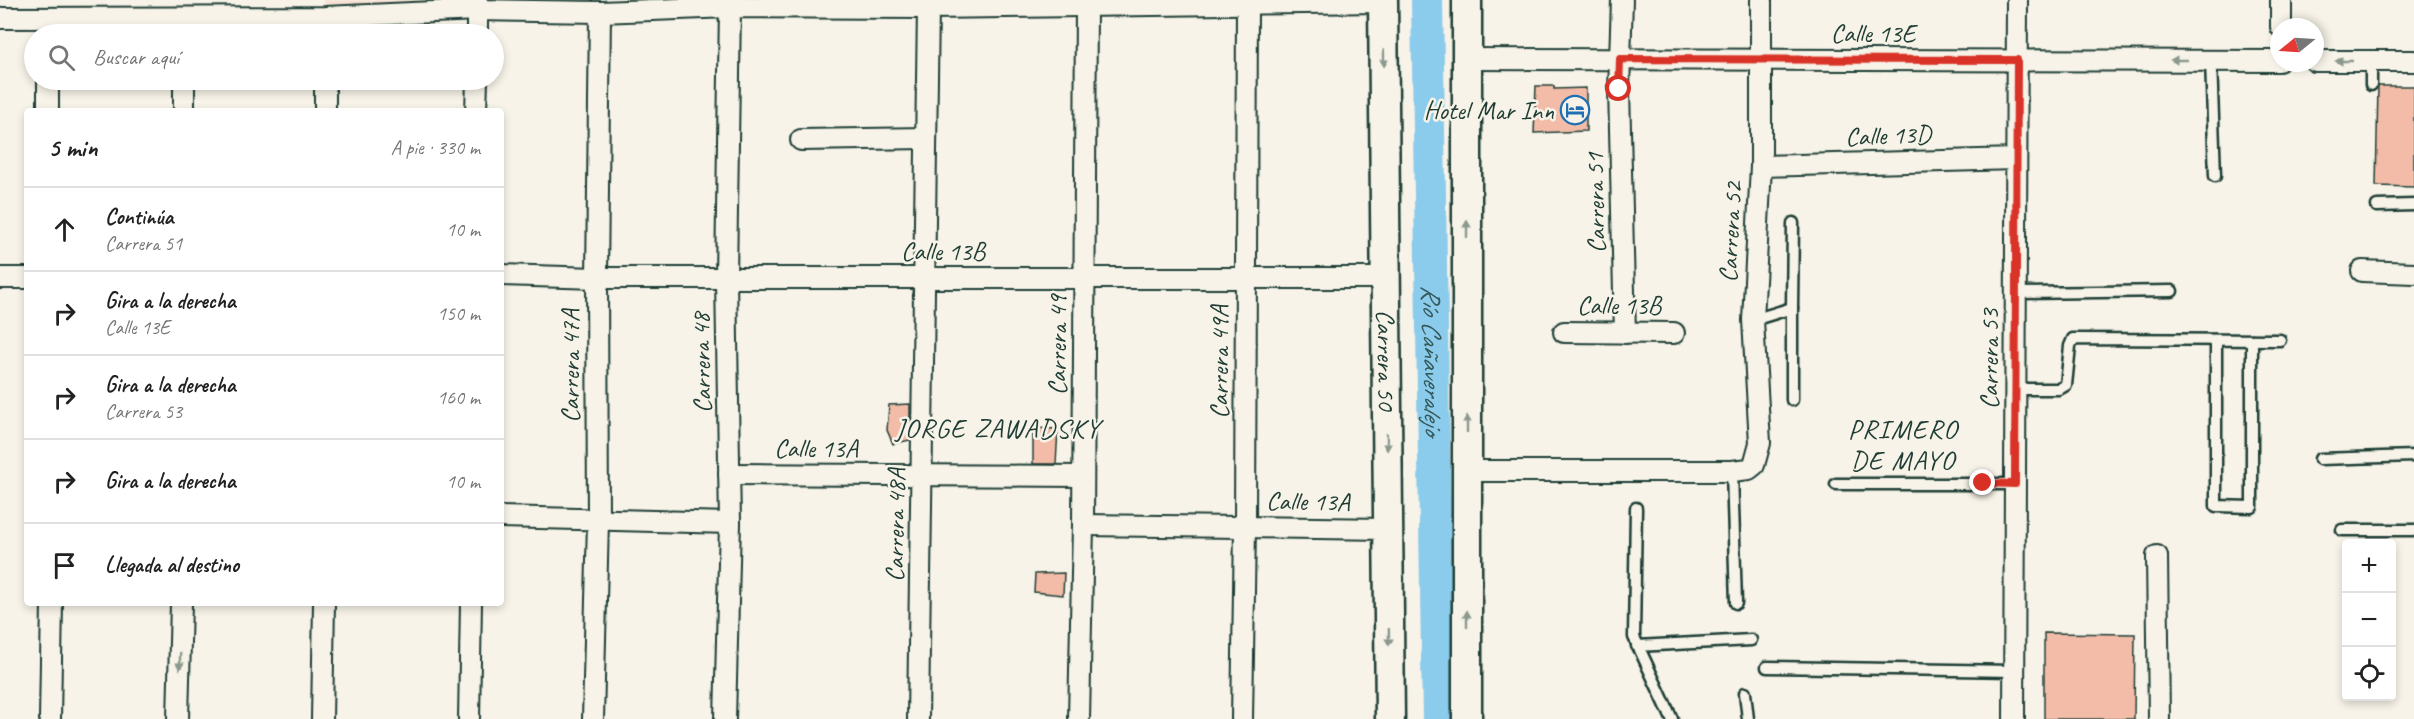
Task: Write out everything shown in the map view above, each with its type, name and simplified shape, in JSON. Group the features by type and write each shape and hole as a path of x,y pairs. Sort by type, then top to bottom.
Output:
{"main road":[{"path":"1467,0 1467,719"},
{"name":"Carrera 50","path":"1383,1 1390,719"},
{"path":"1467,668 1476,703 1483,719"}],"street":[{"name":"Carrera 51","path":"1622,0 1620,59 1625,333"},
{"name":"Carrera 52","path":"1732,471 1744,470 1754,465 1760,442 1753,320 1761,166 1761,0"},
{"name":"Carrera 53","path":"2014,719 2017,0"},
{"path":"2281,0 2281,18"},
{"path":"339,24 477,5 600,12 730,7 928,8 1383,1"},
{"name":"Carrera 49A","path":"1242,719 1247,4"},
{"path":"477,5 477,24"},
{"name":"Carrera 49","path":"1079,719 1083,525 1086,6"},
{"name":"Carrera 48","path":"725,719 730,523 726,278 730,7"},
{"name":"Carrera 48A","path":"918,719 928,8"},
{"name":"Carrera 47A","path":"593,719 598,521 597,278 600,12"},
{"path":"0,18 35,24"},
{"name":"Calle 13E","path":"1467,59 2270,61"},
{"path":"2324,61 2414,61"},
{"path":"48,90 48,108"},
{"path":"184,90 184,108"},
{"path":"325,90 325,108"},
{"path":"476,108 477,90"},
{"path":"801,140 926,138"},
{"name":"Calle 13D","path":"1761,166 2016,159"},
{"path":"2362,271 2414,273"},
{"name":"Calle 13B","path":"504,275 597,278 1386,278"},
{"path":"0,278 24,278"},
{"name":"Calle 13B","path":"1564,332 1674,333"},
{"path":"1467,471 1732,471"},
{"name":"Calle 13A","path":"729,474 1083,476"},
{"path":"504,517 730,523"},
{"name":"Calle 13A","path":"1083,525 1388,529"},
{"path":"2157,556 2159,719"},
{"path":"50,719 52,606"},
{"path":"178,719 181,606"},
{"path":"322,719 324,606"},
{"path":"469,719 471,606"}],"lane":[{"path":"2211,60 2215,176"},
{"path":"2371,61 2371,85"},
{"path":"2378,206 2414,205"},
{"path":"1792,400 1793,223"},
{"path":"2016,293 2172,291"},
{"path":"1753,320 1792,308"},
{"path":"2016,389 2059,389 2066,385 2070,346 2073,339 2280,340"},
{"path":"2216,340 2216,506 2252,507 2252,340"},
{"path":"2320,459 2414,456"},
{"path":"1732,471 1736,603"},
{"path":"1836,484 2015,484"},
{"path":"1636,508 1634,637 1672,719"},
{"path":"2342,530 2414,530"},
{"path":"1637,646 1750,640"},
{"path":"1767,667 2014,671"},
{"path":"1745,693 1748,719"}],"shaded area":[{"path":"324,0 477,0 325,17"}],"building":[{"path":"1536,86 1554,86 1554,89 1586,88 1586,131 1534,133"},
{"path":"2378,86 2414,86 2414,187 2376,186"},
{"path":"910,404 910,440 893,444 887,430 889,405"},
{"path":"1033,428 1058,429 1056,464 1033,464"},
{"path":"1064,573 1063,595 1034,592 1035,574"},
{"path":"2044,633 2135,634 2134,719 2044,719"}],"waterway":[{"name":"Río Cañaveralejo","path":"1427,0 1438,719"}],"place":[{"name":"Hotel Mar Inn","path":"1575,110"}],"district":[{"name":"JORGE ZAWADSKY","path":"998,428"},
{"name":"PRIMERO DE MAYO","path":"1903,444"}],"route":[{"path":"1619,89 1620,59 2017,60 2015,484 1983,483"}]}
